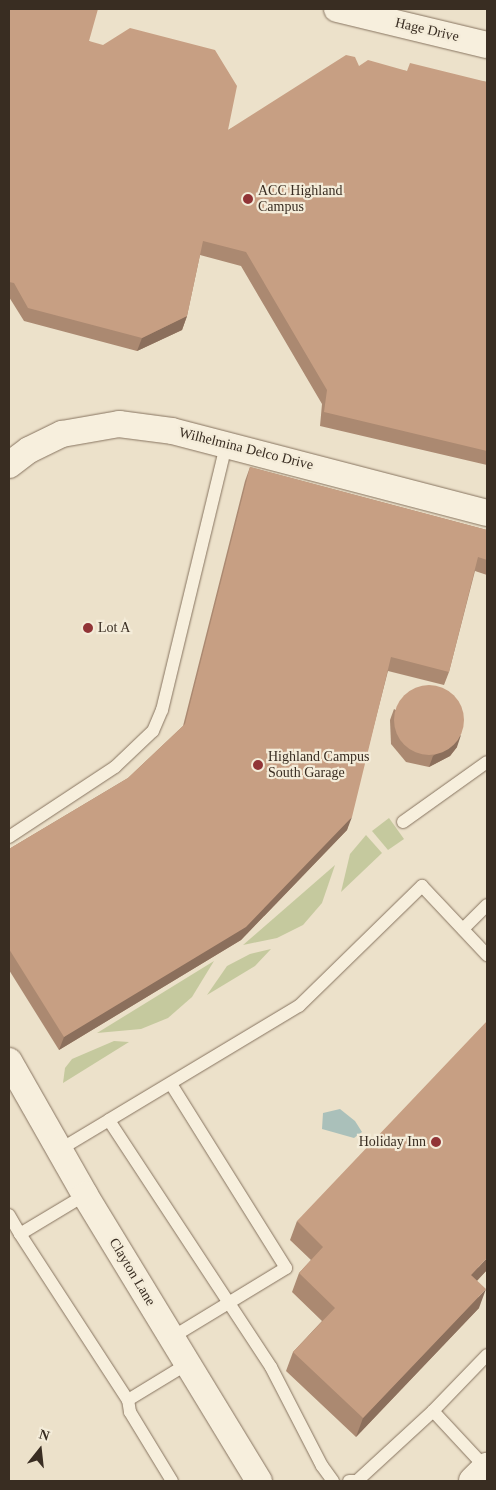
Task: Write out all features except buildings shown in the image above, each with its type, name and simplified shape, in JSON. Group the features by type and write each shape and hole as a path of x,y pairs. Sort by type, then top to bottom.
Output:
{"street":[{"name":"Hage Drive","path":"337,9 485,36"},
{"name":"Wilhelmina Delco Drive","path":"9,465 29,450 62,434 119,424 172,431 226,444 487,513"},
{"name":"Clayton Lane","path":"9,1061 85,1195 259,1481"}],"lane":[{"path":"9,837 103,776 153,731 162,710 226,444"},
{"path":"403,822 487,762"},
{"path":"59,1150 299,1006 422,886 487,955"},
{"path":"463,929 487,905"},
{"path":"171,1084 286,1268 171,1338"},
{"path":"109,1120 271,1367 322,1466 333,1481"},
{"path":"20,1234 85,1195"},
{"path":"9,1215 128,1400 130,1412 172,1481"},
{"path":"349,1481 357,1481 433,1411 487,1354"},
{"path":"128,1400 187,1364"},
{"path":"433,1411 482,1472"}],"green space":[{"path":"389,818 404,839 388,850 372,831"},
{"path":"366,835 382,853 341,892 350,854"},
{"path":"335,865 322,903 303,925 277,938 243,945"},
{"path":"271,949 255,966 207,995 227,966 250,954"},
{"path":"214,961 192,997 168,1018 141,1029 97,1033"},
{"path":"114,1041 129,1042 63,1083 65,1068 72,1059"}],"water":[{"path":"340,1109 355,1121 362,1132 354,1138 322,1129 323,1113"}],"place":[{"name":"ACC Highland Campus","path":"248,199"},
{"name":"Lot A","path":"88,628"},
{"name":"Highland Campus South Garage","path":"258,765"},
{"name":"Holiday Inn","path":"436,1142"}]}
